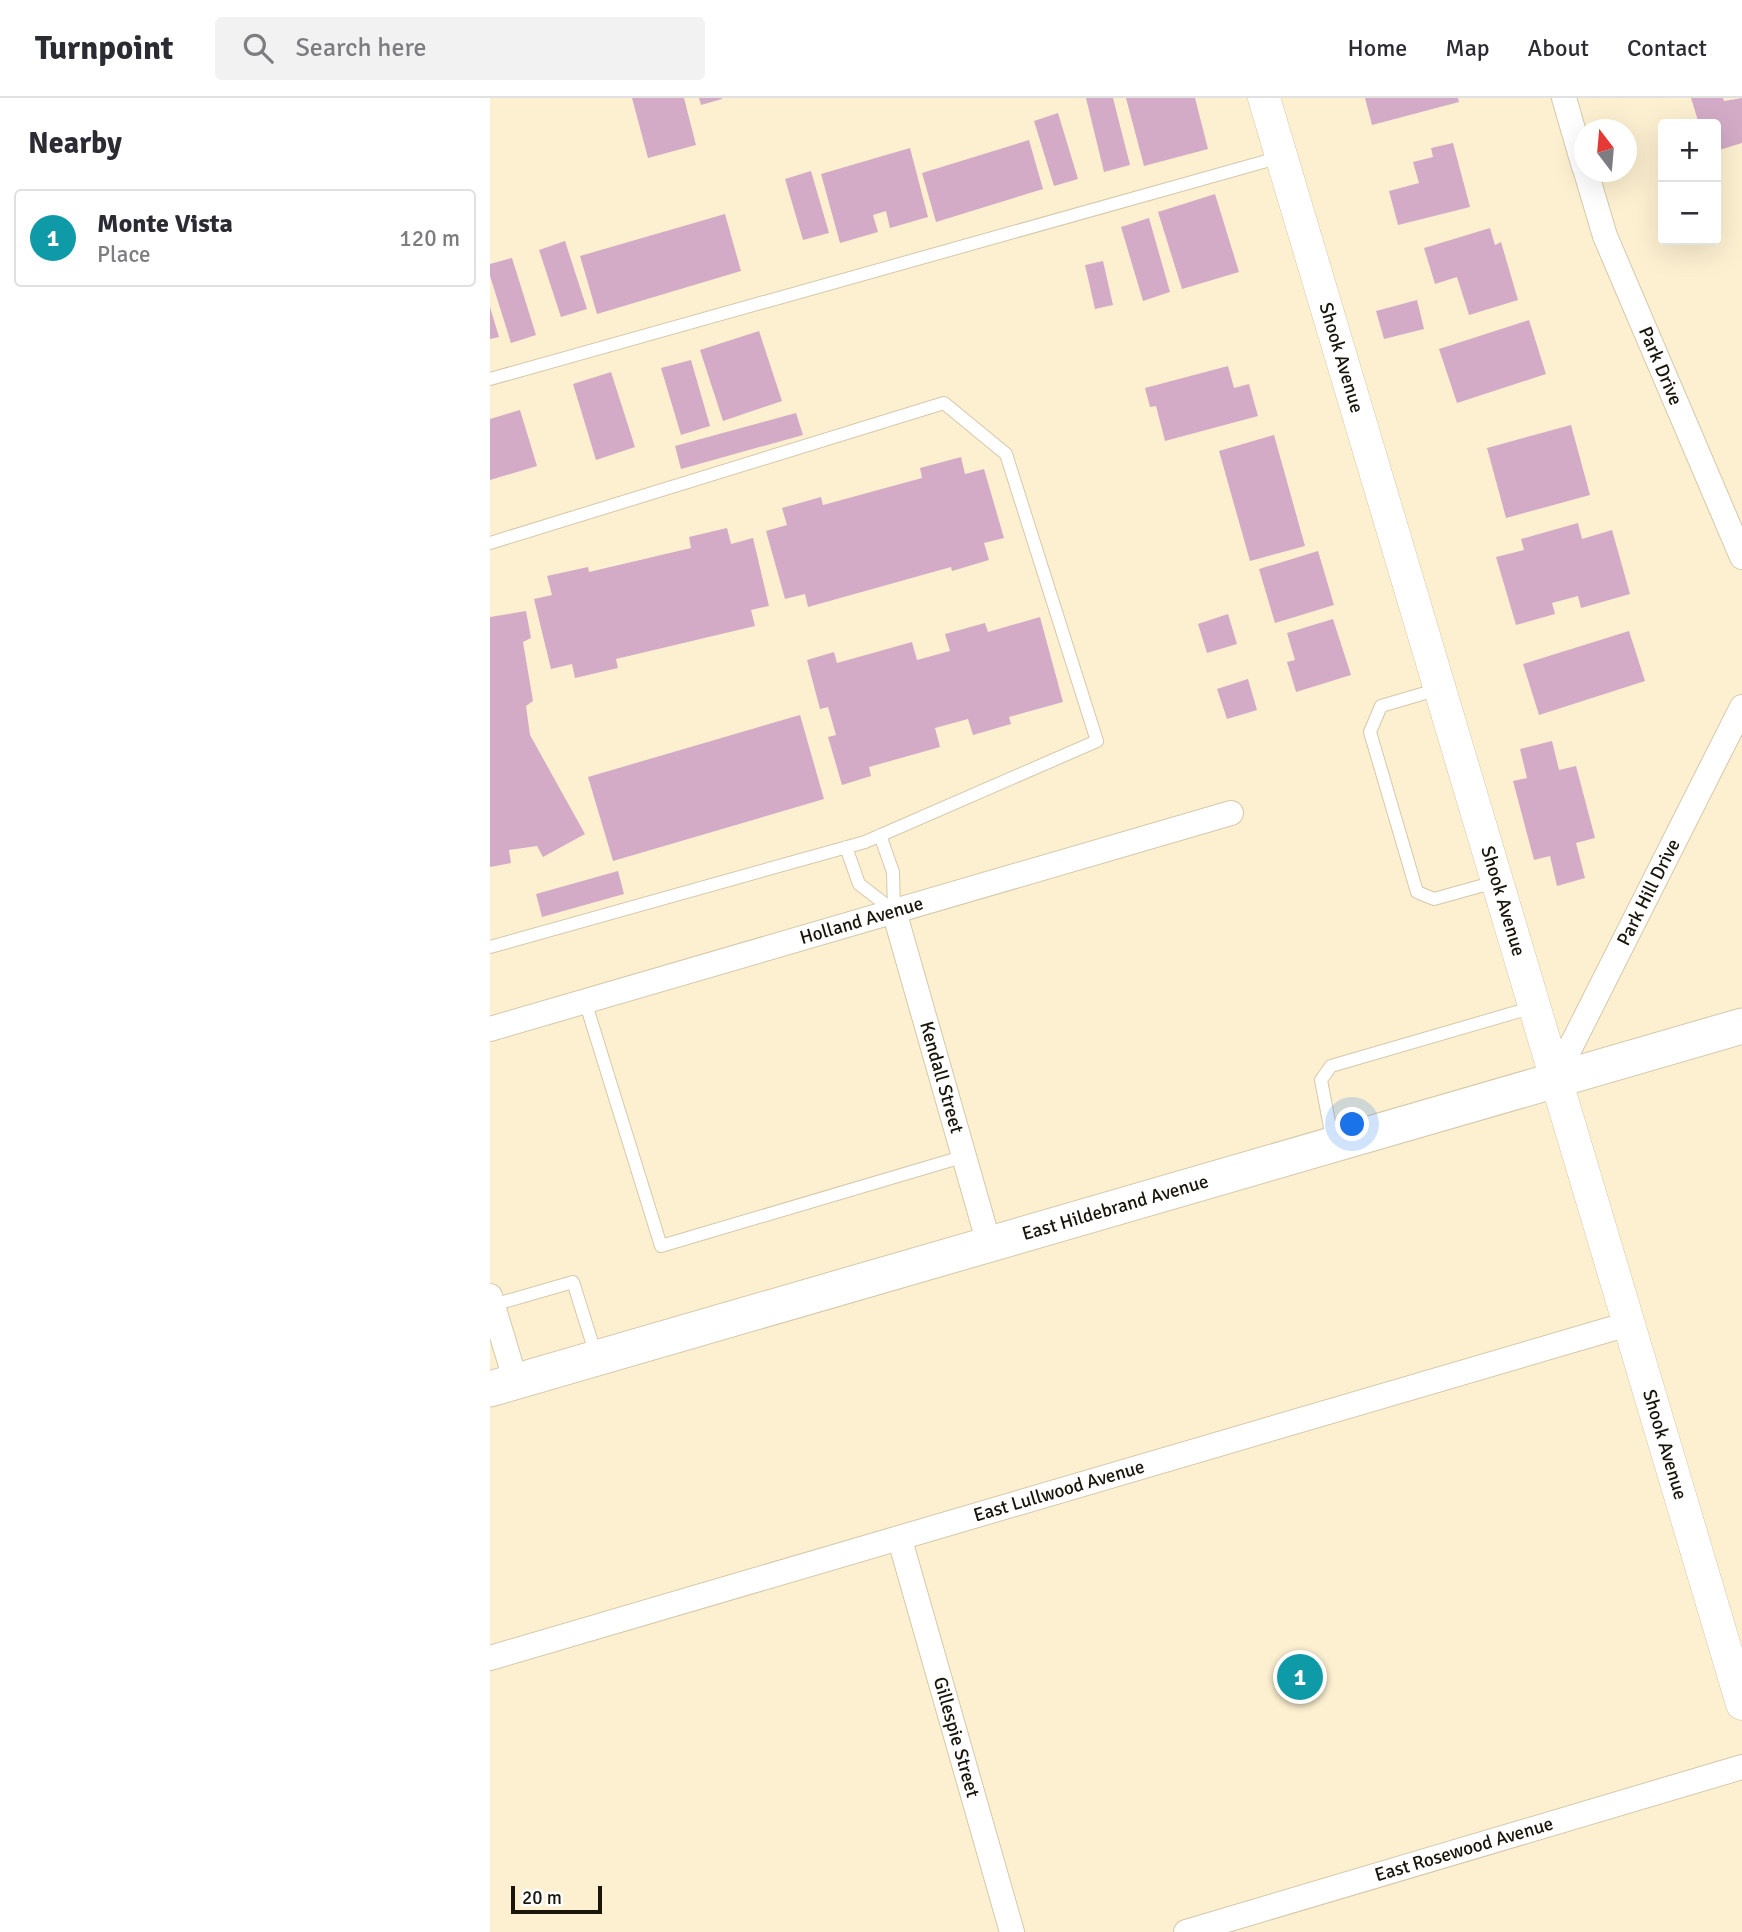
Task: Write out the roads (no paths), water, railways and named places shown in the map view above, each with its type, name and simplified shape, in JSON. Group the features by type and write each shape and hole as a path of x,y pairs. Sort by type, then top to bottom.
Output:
{"main road":[{"name":"East Hildebrand Avenue","path":"503,1386 1555,1078 1742,1026"}],"street":[{"name":"Shook Avenue","path":"1264,98 1742,1704"},
{"name":"Park Drive","path":"1564,98 1574,132"},
{"name":"Park Drive","path":"1589,182 1605,236 1742,557"},
{"name":"Park Hill Drive","path":"1555,1078 1742,707"},
{"name":"Holland Avenue","path":"490,1028 1231,813"},
{"name":"Kendall Street","path":"894,911 989,1244"},
{"path":"491,1301 503,1386"},
{"name":"East Lullwood Avenue","path":"490,1658 900,1540 1628,1324"},
{"name":"Gillespie Street","path":"900,1540 1012,1932"},
{"name":"East Rosewood Avenue","path":"1186,1932 1742,1767"}],"lane":[{"path":"490,379 1281,157"},
{"path":"490,543 944,403 1006,454 1097,741 880,835 846,847 490,947"},
{"path":"1439,689 1381,706 1370,732 1373,746 1417,892 1434,899 1495,881"},
{"path":"880,835 893,872 894,911"},
{"path":"846,847 859,884 894,911"},
{"path":"585,1001 661,1245 962,1157"},
{"path":"1334,1143 1321,1080 1331,1066 1534,1007"},
{"path":"491,1301 573,1282 597,1359"}],"place":[{"name":"Monte Vista","path":"1300,1677"}]}
